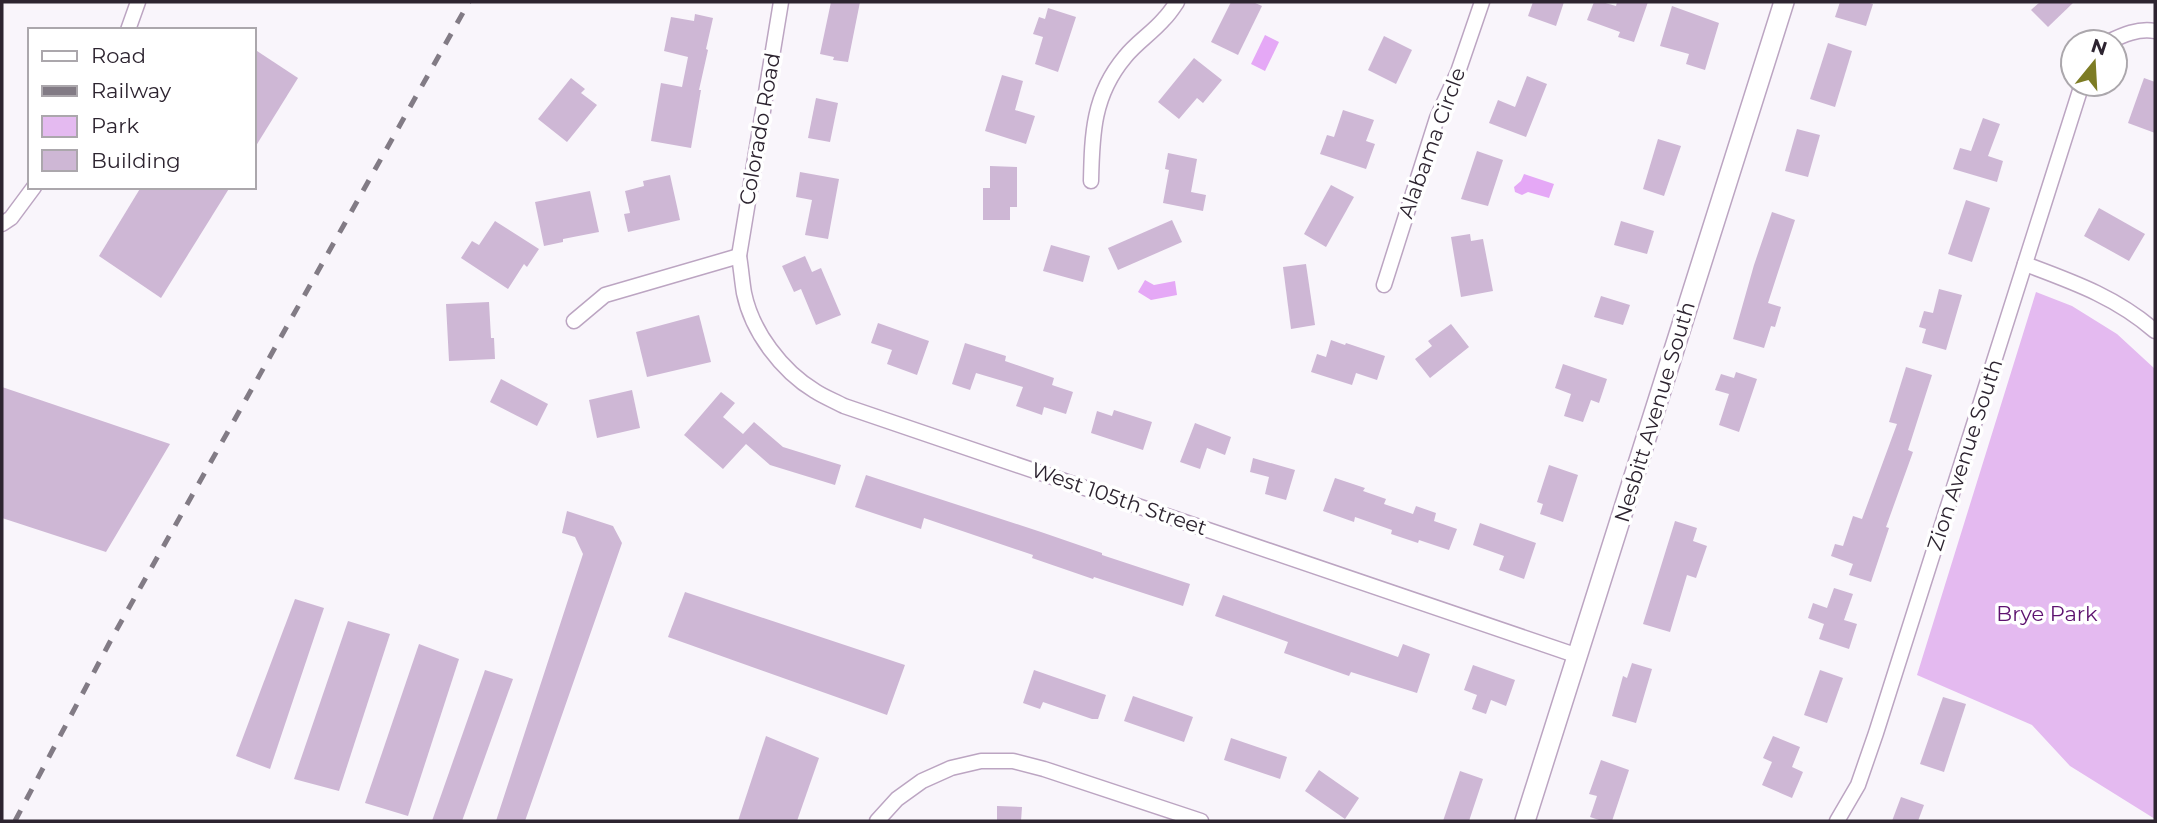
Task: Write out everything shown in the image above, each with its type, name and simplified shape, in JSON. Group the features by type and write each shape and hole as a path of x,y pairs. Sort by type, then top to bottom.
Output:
{"street":[{"path":"129,28 138,2"},
{"name":"Colorado Road","path":"740,256 781,2"},
{"path":"1091,181 1091,138 1096,108 1108,81 1125,57 1165,19 1177,2"},
{"name":"Alabama Circle","path":"1384,285 1437,118 1458,72 1482,2"},
{"name":"Nesbitt Avenue South","path":"1525,821 1784,2"},
{"path":"2129,33 2155,31"},
{"name":"Zion Avenue South","path":"1837,821 1858,785 1876,733 2078,98"},
{"path":"2,224 32,189"},
{"path":"573,321 605,295 740,256"},
{"name":"West 105th Street","path":"740,256 744,296 755,325 771,351 792,374 816,392 835,401 1578,656"},
{"path":"2025,264 2083,285 2118,303 2155,331"},
{"path":"877,821 897,799 922,780 951,768 985,761 1013,761 1044,769 1164,816 1201,821"}],"green space":[{"name":"Brye Park","path":"2036,292 2072,306 2117,334 2155,369 2155,819 2070,766 2032,725 1917,675"}],"shaded area":[{"path":"1265,35 1279,42 1265,71 1251,64"},
{"path":"1524,174 1554,184 1549,198 1528,192 1522,195 1515,192 1514,187"},
{"path":"1145,280 1154,285 1175,281 1177,295 1151,300 1138,292"}],"building":[{"path":"831,2 860,2 848,62 833,60 834,57 820,54"},
{"path":"1231,2 1253,2 1262,6 1238,55 1211,42"},
{"path":"1533,2 1564,2 1556,26 1528,16"},
{"path":"1594,2 1616,6 1617,2 1648,2 1634,42 1618,37 1620,32 1587,20"},
{"path":"1840,2 1873,4 1866,26 1835,17"},
{"path":"2040,2 2074,2 2048,27 2031,10"},
{"path":"1672,6 1719,23 1705,70 1686,64 1689,54 1660,46"},
{"path":"1048,8 1076,17 1058,72 1035,64 1043,37 1033,34 1039,17 1045,19"},
{"path":"695,14 713,18 691,148 651,141 661,83 682,87 688,57 664,51 671,17 694,21"},
{"path":"1384,36 1412,50 1396,84 1368,70"},
{"path":"1828,43 1852,51 1835,107 1810,99"},
{"path":"256,50 298,78 256,146"},
{"path":"1194,58 1222,80 1203,103 1197,98 1179,119 1158,102"},
{"path":"1002,75 1023,81 1015,110 1035,116 1026,144 985,131"},
{"path":"1527,76 1547,84 1526,137 1489,123 1498,100 1515,107"},
{"path":"571,78 585,89 581,93 597,105 567,142 538,119"},
{"path":"2144,78 2155,82 2155,133 2128,123"},
{"path":"816,98 838,103 830,142 808,138"},
{"path":"1343,110 1374,120 1366,141 1375,144 1366,169 1320,154 1327,135 1334,137"},
{"path":"1983,118 2000,124 1988,156 2003,161 1997,182 1953,169 1960,148 1971,151"},
{"path":"1797,129 1820,135 1808,177 1785,171"},
{"path":"1658,139 1681,146 1664,196 1643,189"},
{"path":"1477,151 1503,160 1488,206 1461,199"},
{"path":"1168,153 1197,159 1191,192 1206,195 1203,211 1163,203 1169,170 1165,169"},
{"path":"990,166 1017,167 1017,207 1010,207 1010,220 983,220 983,188 990,188"},
{"path":"800,172 839,179 828,239 805,235 812,200 796,197"},
{"path":"670,175 680,220 628,232 624,214 630,213 625,191 644,186 643,181"},
{"path":"1331,185 1354,197 1326,247 1304,234"},
{"path":"140,189 229,189 161,298 99,256"},
{"path":"590,191 599,232 544,246 535,202"},
{"path":"1966,200 1990,208 1972,262 1948,254"},
{"path":"2099,208 2145,234 2129,261 2084,236"},
{"path":"1772,212 1795,220 1768,303 1781,307 1775,327 1771,326 1764,348 1733,339"},
{"path":"1172,220 1182,242 1118,270 1108,248"},
{"path":"495,221 539,249 527,267 524,264 508,289 461,258 472,241 479,245"},
{"path":"1621,221 1654,231 1647,254 1614,245"},
{"path":"1470,234 1471,241 1483,239 1493,291 1461,297 1451,237"},
{"path":"1051,245 1090,256 1083,282 1043,271"},
{"path":"805,256 812,272 821,268 841,315 816,325 801,289 794,292 782,266"},
{"path":"1306,264 1315,325 1291,329 1283,267"},
{"path":"1939,289 1962,295 1946,350 1922,343 1926,329 1919,327 1924,311 1933,313"},
{"path":"1601,296 1630,305 1623,325 1594,317"},
{"path":"489,302 495,359 449,361 446,304"},
{"path":"699,315 711,362 647,377 636,332"},
{"path":"878,323 929,341 917,375 887,364 892,350 871,343"},
{"path":"1451,324 1469,347 1430,378 1415,359 1432,346 1428,341"},
{"path":"1331,340 1385,356 1377,380 1356,373 1352,385 1311,372 1317,354 1326,357"},
{"path":"965,343 1006,356 1005,361 1054,378 1052,385 1073,392 1066,414 1044,407 1042,415 1016,406 1023,387 976,373 970,390 952,384"},
{"path":"1563,364 1607,379 1599,403 1591,400 1583,422 1564,416 1571,394 1555,388"},
{"path":"1906,367 1932,375 1908,450 1913,452 1886,527 1889,528 1871,582 1849,575 1853,564 1831,556 1835,544 1843,546 1853,516 1862,519 1897,424 1889,422"},
{"path":"1736,372 1757,379 1739,432 1719,425 1729,394 1715,390 1721,374 1734,378"},
{"path":"501,379 548,404 537,426 490,402"},
{"path":"2,387 170,444 106,552 2,518"},
{"path":"632,390 640,428 597,438 589,400"},
{"path":"721,392 735,403 723,417 743,434 754,422 783,447 841,465 835,485 770,465 746,444 723,469 684,435"},
{"path":"1114,410 1152,422 1143,450 1091,433 1097,411 1112,416"},
{"path":"1195,423 1231,437 1225,455 1207,448 1200,469 1180,462"},
{"path":"1253,458 1295,470 1286,500 1265,494 1269,477 1250,472"},
{"path":"1549,465 1578,475 1563,522 1540,514 1543,504 1537,502"},
{"path":"866,475 1190,584 1183,606 1094,577 1093,579 1032,558 1033,555 924,518 921,529 855,507"},
{"path":"1335,478 1365,488 1363,491 1386,499 1384,504 1413,514 1416,506 1436,513 1434,521 1457,529 1449,550 1391,534 1392,530 1355,517 1354,522 1323,511"},
{"path":"567,511 613,526 622,543 525,821 496,821 583,554 575,537 562,533"},
{"path":"1675,521 1697,528 1693,541 1707,546 1696,578 1687,575 1670,632 1643,624"},
{"path":"1480,523 1536,543 1524,579 1499,570 1504,556 1473,545"},
{"path":"1834,588 1853,594 1844,620 1857,624 1849,649 1819,639 1824,624 1808,618 1813,603 1827,608"},
{"path":"685,592 905,665 887,715 668,637"},
{"path":"1223,595 1398,657 1403,644 1430,654 1417,693 1351,672 1349,676 1284,653 1288,642 1215,616"},
{"path":"295,599 324,608 270,769 236,756"},
{"path":"348,621 390,634 339,791 294,779"},
{"path":"419,644 459,659 408,816 365,803"},
{"path":"1632,663 1652,669 1636,723 1612,716 1623,676 1627,678"},
{"path":"1473,665 1515,680 1506,706 1491,700 1486,714 1472,709 1477,695 1464,690"},
{"path":"485,670 513,679 462,821 432,821"},
{"path":"1034,670 1106,695 1098,719 1043,702 1040,709 1023,703"},
{"path":"1820,670 1843,678 1827,723 1804,715"},
{"path":"1133,696 1193,717 1184,742 1124,721"},
{"path":"1943,697 1966,704 1944,772 1920,764"},
{"path":"766,736 819,758 797,821 738,821"},
{"path":"1773,736 1800,747 1792,767 1803,772 1792,798 1762,785 1772,762 1763,758"},
{"path":"1231,738 1287,757 1280,779 1224,760"},
{"path":"1601,760 1629,770 1612,821 1590,817 1597,796 1589,794"},
{"path":"1319,770 1359,798 1345,819 1305,791"},
{"path":"1460,771 1483,779 1469,821 1443,821"},
{"path":"1901,797 1924,805 1918,821 1892,821"},
{"path":"997,806 1022,807 1021,821 997,821"}],"railway":[{"path":"15,821 112,638 469,2"}]}
